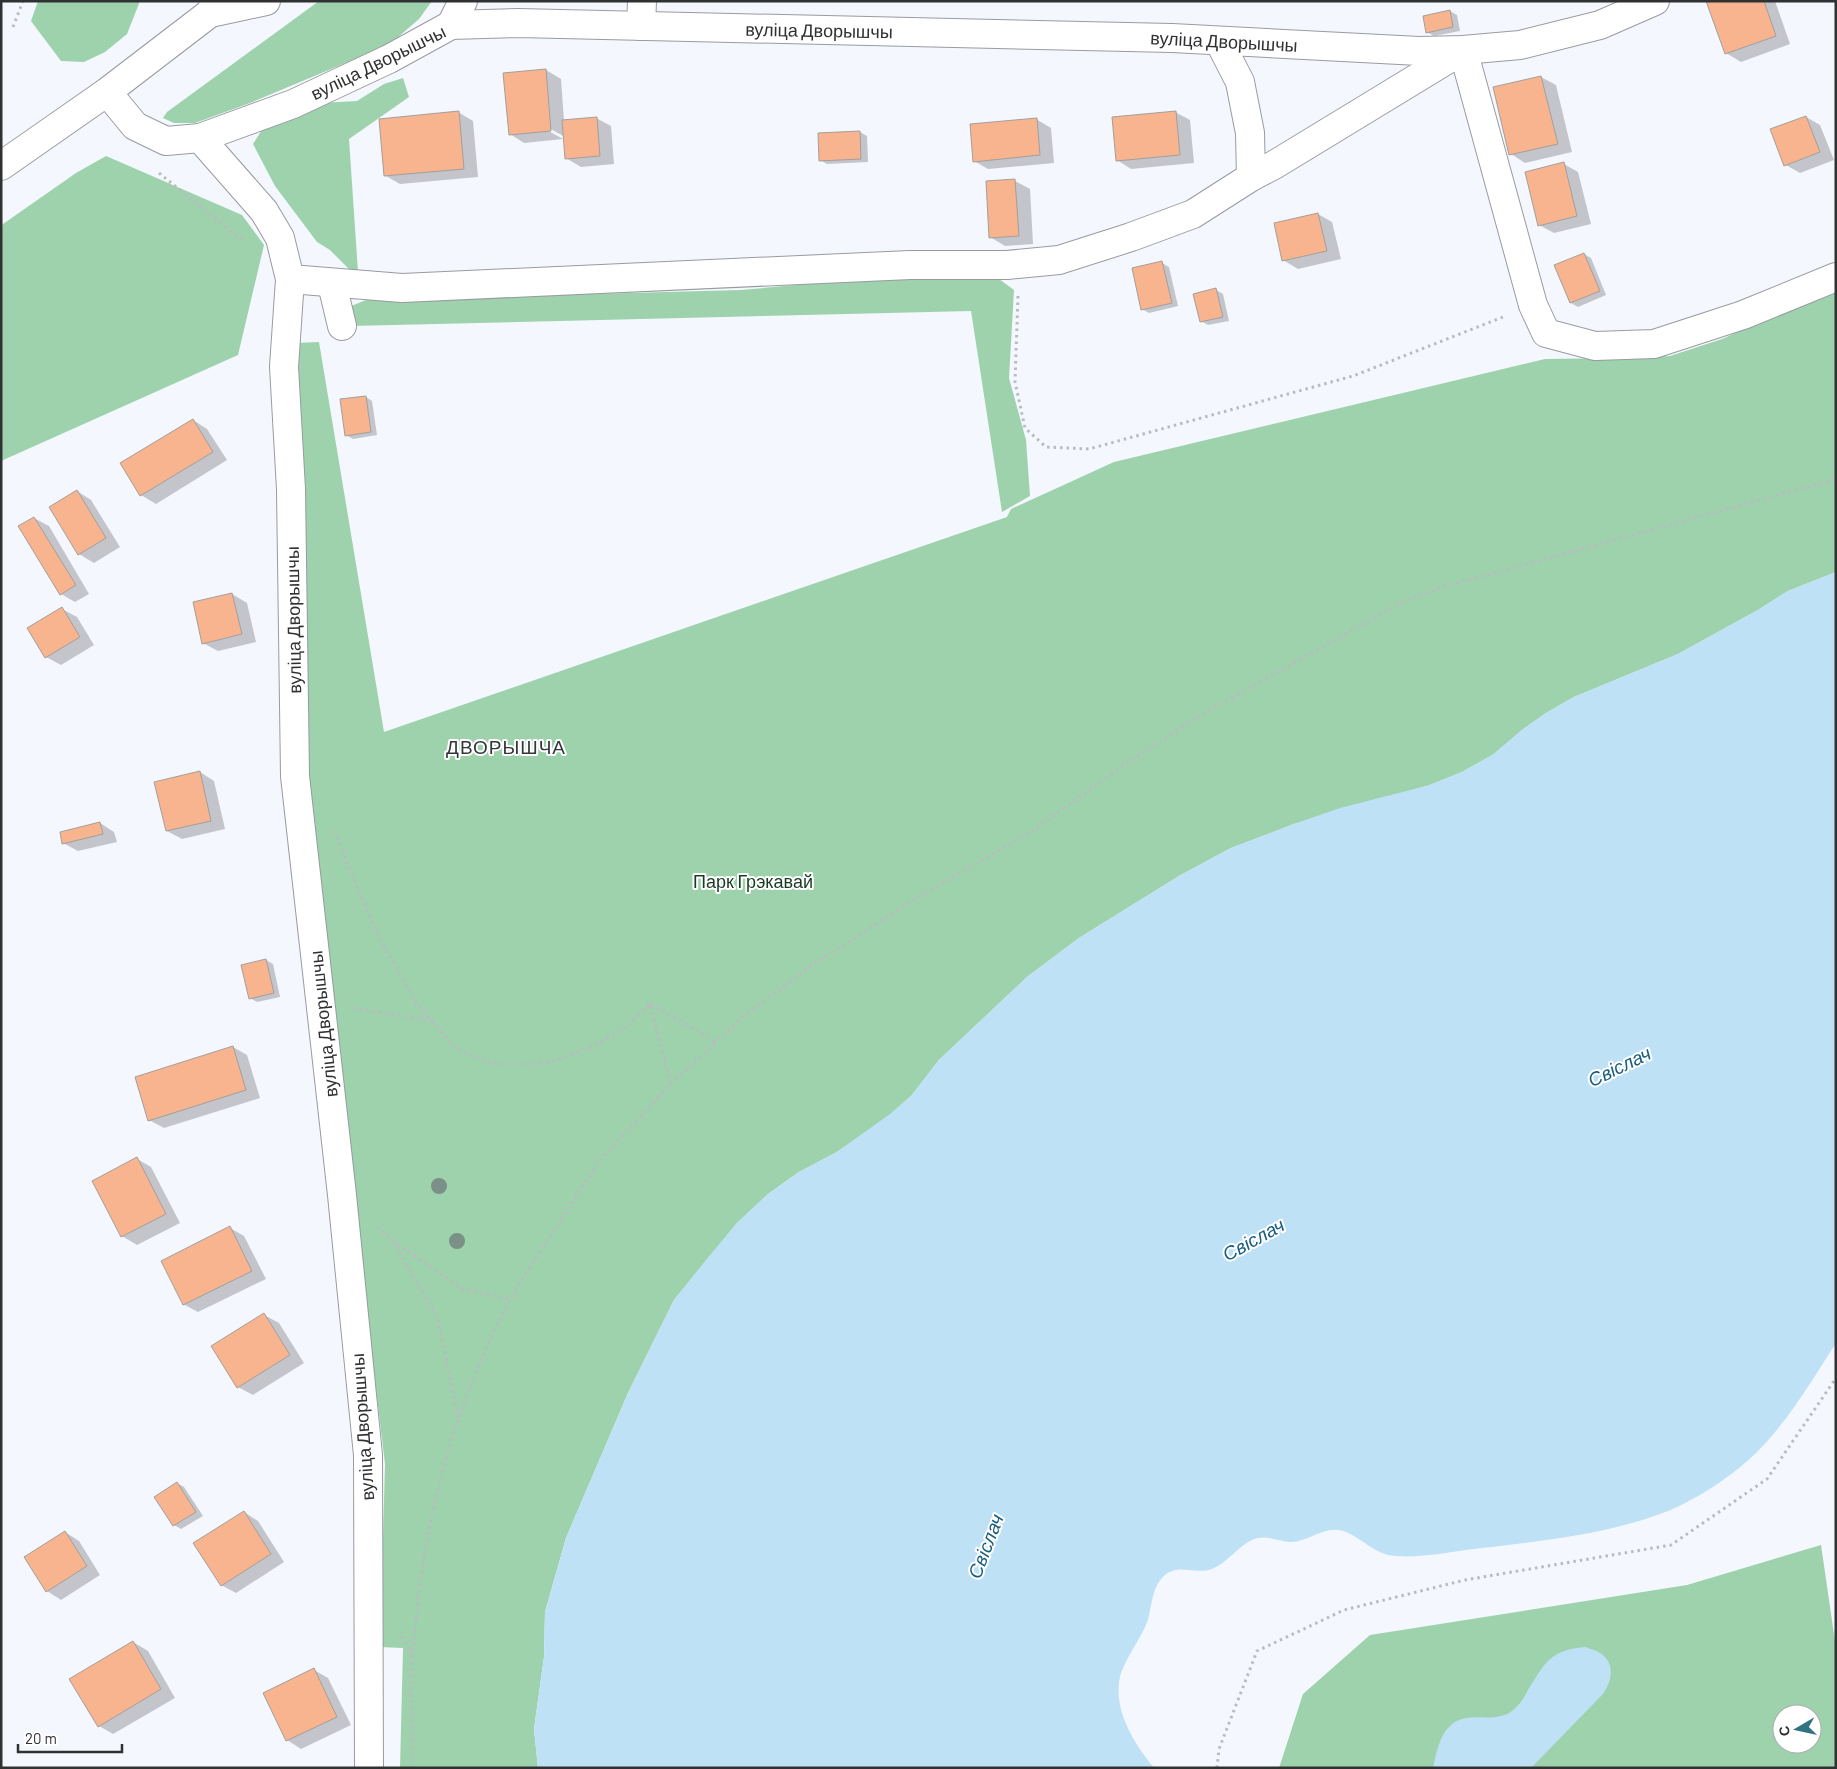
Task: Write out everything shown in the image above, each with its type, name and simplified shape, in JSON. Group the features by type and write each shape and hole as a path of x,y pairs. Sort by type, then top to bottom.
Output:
{"street":[{"path":"1,166 107,92 210,5 266,1"},
{"name":"вуліца Дворышчы","path":"107,92 135,126 166,141 200,138 293,104 389,60 457,13 518,23 641,14 1419,51 1520,46 1600,25 1655,1"},
{"path":"1219,41 1240,82 1250,133 1251,177"},
{"path":"1463,50 1533,305 1546,333 1595,346 1654,344 1743,315 1836,277"},
{"name":"вуліца Дворышчы","path":"290,279 332,284 402,288 900,265 1007,265 1059,260 1131,237 1193,214 1251,177 1274,165 1463,50"},
{"name":"вуліца Дворышчы","path":"200,138 264,211 280,238 290,279 284,367 291,489 295,776 342,1195 368,1454 369,1768"},
{"path":"332,284 342,326"}],"path":[{"path":"13,27 23,1"},
{"path":"155,169 245,243"},
{"path":"1007,265 1018,289 1015,382 1025,428 1046,447 1089,449 1353,376 1533,305"},
{"path":"413,1768 411,1668 427,1534 451,1439 484,1356 511,1300 600,1160 671,1084 746,1014 811,966 912,901 1028,833 1194,719 1404,601 1447,584 1495,573 1836,479"},
{"path":"333,825 346,861 379,937 416,1003 456,1049 494,1064 530,1064 554,1061 591,1047 621,1031 650,1004"},
{"path":"321,1003 431,1021"},
{"path":"650,1004 716,1042"},
{"path":"650,1004 671,1084"},
{"path":"342,1195 393,1241 462,1289 511,1300"},
{"path":"393,1241 438,1319 458,1419"},
{"path":"1217,1768 1219,1749 1257,1651 1344,1610 1465,1580 1671,1545 1767,1479 1836,1378"}],"green space":[{"path":"38,1 140,1 127,34 105,52 84,62 61,61 31,21"},
{"path":"319,1 432,1 419,19 397,38 367,54 250,103 195,123 174,123 163,118 167,112"},
{"path":"403,78 409,97 349,139 358,272 349,269 330,250 317,242 275,186 253,144 265,125 321,103 357,101 384,84"},
{"path":"106,156 242,215 264,245 238,355 1,461 1,227 76,173"},
{"path":"896,276 995,276 1014,290 1009,378 1026,440 1030,496 1002,512 971,311 350,326 344,309 366,300 741,290"},
{"name":"Парк Грэкавай","path":"1836,288 1836,572 1788,591 1758,610 1678,654 1574,697 1522,730 1494,754 1462,772 1430,785 1294,824 1231,848 1179,876 1079,938 1027,977 939,1060 912,1095 890,1115 837,1152 799,1172 768,1194 737,1223 674,1300 628,1393 566,1538 545,1612 544,1657 534,1729 538,1768 400,1768 403,1648 380,1647 385,1464 303,775 296,343 319,342 384,732 1007,517 1011,509 1114,462 1545,359 1670,356 1722,339"},
{"path":"1821,1545 1836,1648 1836,1768 1279,1768 1303,1694 1370,1635 1687,1585"}],"water":[{"name":"Свіслач","path":"1836,572 1836,1343 1790,1413 1749,1460 1716,1485 1680,1506 1621,1526 1572,1536 1435,1554 1396,1556 1381,1553 1343,1531 1329,1530 1291,1542 1257,1538 1247,1543 1212,1569 1200,1571 1182,1569 1170,1572 1157,1585 1148,1620 1121,1673 1119,1686 1119,1699 1126,1723 1139,1747 1154,1768 538,1768 534,1729 544,1657 545,1612 566,1538 628,1393 674,1300 737,1223 768,1194 799,1172 837,1152 890,1114 912,1095 939,1060 1027,977 1079,938 1179,876 1231,848 1294,824 1340,808 1430,785 1462,772 1494,754 1522,730 1574,697 1678,654 1758,610 1788,591"},
{"path":"1585,1647 1605,1657 1611,1673 1608,1684 1602,1695 1531,1768 1433,1768 1441,1740 1450,1726 1465,1718 1497,1717 1512,1711 1521,1702 1544,1665 1564,1651"}],"building":[{"path":"1706,1 1764,1 1776,36 1725,54"},
{"path":"1450,10 1453,27 1426,33 1423,16"},
{"path":"546,69 551,131 509,135 503,73"},
{"path":"1541,76 1558,144 1509,155 1493,87"},
{"path":"459,111 464,169 384,176 379,119"},
{"path":"1176,111 1180,155 1116,161 1112,117"},
{"path":"1806,116 1820,152 1784,166 1770,129"},
{"path":"597,117 600,156 565,159 562,120"},
{"path":"1037,118 1040,155 973,162 970,124"},
{"path":"860,131 861,159 819,161 818,133"},
{"path":"1564,162 1577,216 1538,226 1525,172"},
{"path":"1015,179 1019,236 989,238 986,181"},
{"path":"1318,213 1327,251 1282,261 1274,223"},
{"path":"1584,253 1600,291 1570,303 1554,265"},
{"path":"1162,261 1172,303 1141,310 1132,268"},
{"path":"1216,288 1223,317 1200,322 1193,294"},
{"path":"366,396 371,432 345,436 340,399"},
{"path":"193,419 213,452 140,496 120,463"},
{"path":"77,490 106,538 78,555 49,507"},
{"path":"34,517 76,585 60,595 18,526"},
{"path":"232,593 242,634 202,644 193,602"},
{"path":"62,607 80,637 45,658 27,628"},
{"path":"200,771 211,821 166,831 154,782"},
{"path":"100,822 103,834 62,844 60,832"},
{"path":"266,959 274,993 249,999 241,965"},
{"path":"233,1046 246,1090 148,1121 135,1077"},
{"path":"137,1157 166,1214 121,1237 92,1181"},
{"path":"230,1226 252,1271 183,1305 161,1261"},
{"path":"264,1313 290,1355 237,1388 211,1346"},
{"path":"177,1482 196,1512 173,1526 154,1497"},
{"path":"244,1511 271,1554 221,1586 193,1543"},
{"path":"65,1531 87,1566 46,1592 24,1557"},
{"path":"133,1641 161,1689 98,1727 69,1679"},
{"path":"314,1668 337,1717 286,1741 263,1693"}],"district":[{"name":"ДВОРЫШЧА","path":"506,746"}]}
